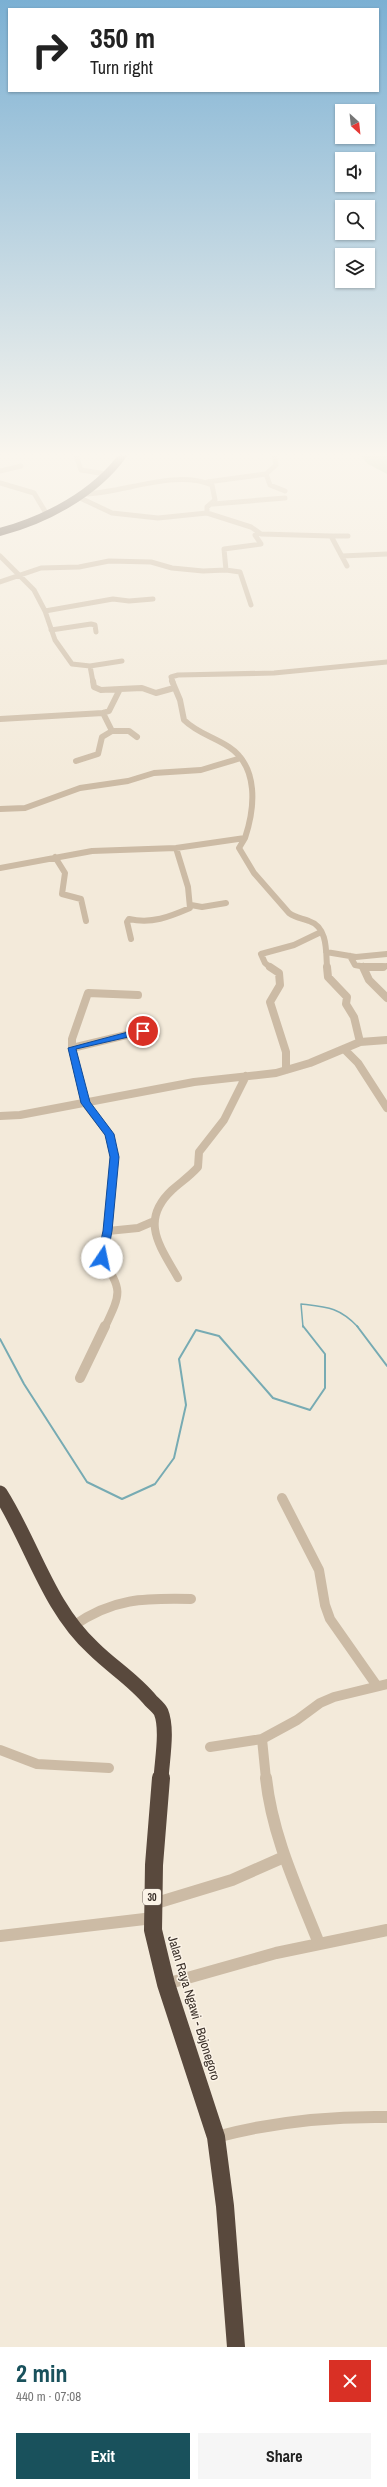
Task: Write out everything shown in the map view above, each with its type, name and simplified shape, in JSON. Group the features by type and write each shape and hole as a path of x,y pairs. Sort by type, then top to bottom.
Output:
{"highway":[{"name":"Jalan Raya Ngawi - Bojonegoro","path":"0,1493 17,1520 50,1592 73,1626 92,1648 139,1686 158,1706 161,1712 164,1740 153,1930 166,1984 216,2137 225,2206 236,2347"}],"street":[{"path":"9,565 34,590 45,611 56,642 72,664 90,666 122,661"},
{"path":"0,582 43,568 90,565"},
{"path":"161,565 172,568 203,571 226,570 240,572 251,605"},
{"path":"225,565 226,570"},
{"path":"45,611 113,599 132,601 153,599"},
{"path":"51,630 91,624 95,626 96,632"},
{"path":"360,1042 354,1016 346,1004 347,997 328,977 326,938 311,921 292,916 254,873 239,848 240,844 245,838 250,818 252,783 249,772 241,758 227,746 201,735 185,721 181,702 174,688 171,677 178,675 226,676 274,673 305,668 387,662"},
{"path":"90,666 93,685 96,688 142,688 156,693 174,688"},
{"path":"0,719 103,713 109,711 120,689"},
{"path":"103,713 112,731"},
{"path":"76,762 98,754 102,737 112,731 129,731 137,737"},
{"path":"0,809 25,808 80,788 128,781 154,773 201,770 241,758"},
{"path":"0,868 55,857 102,850 176,848 245,838"},
{"path":"131,939 127,922 129,919 144,922 168,918 189,909 191,905 188,887 176,848"},
{"path":"55,857 64,873 62,894 79,898 86,921"},
{"path":"191,905 202,907 226,903"},
{"path":"286,1070 286,1052 270,1002 280,985 279,973 265,963 261,954 294,945 321,932"},
{"path":"326,952 350,956 387,954"},
{"path":"350,956 353,964 374,968 387,966"},
{"path":"363,966 369,980 387,998"},
{"path":"80,1378 116,1304 118,1284 102,1258 108,1231 114,1157 112,1142 109,1134 85,1103 72,1048 72,1039 88,993 138,995"},
{"path":"72,1048 143,1031 149,1030 156,1034"},
{"path":"0,1116 20,1115 194,1082 286,1070 360,1042 387,1040"},
{"path":"344,1049 358,1063 387,1108"},
{"path":"108,1231 138,1228 152,1222 161,1204 198,1167 200,1152 224,1120 246,1076"},
{"path":"152,1222 157,1238 178,1278"},
{"path":"210,1747 262,1738 297,1720 320,1703 334,1697 382,1685 330,1619 324,1605 319,1570 282,1498"},
{"path":"73,1626 95,1610 111,1605 145,1598 192,1599"},
{"path":"262,1738 268,1794 284,1857 318,1942"},
{"path":"0,1750 37,1764 109,1768"},
{"path":"0,1936 153,1911 232,1880 284,1857"},
{"path":"166,1984 245,1960 318,1942 387,1930"},
{"path":"216,2137 268,2123 317,2118 387,2117"}],"waterway":[{"path":"303,1327 301,1304 332,1309 345,1315 357,1326"},
{"path":"0,1339 24,1384 87,1482 122,1499 155,1484 174,1458 186,1405 179,1359 196,1330 219,1336 273,1398 310,1410 325,1388 325,1354 303,1326"},
{"path":"357,1326 387,1366"}],"route":[{"path":"102,1258 108,1231 114,1157 112,1142 109,1134 85,1103 72,1048 143,1031"}]}
